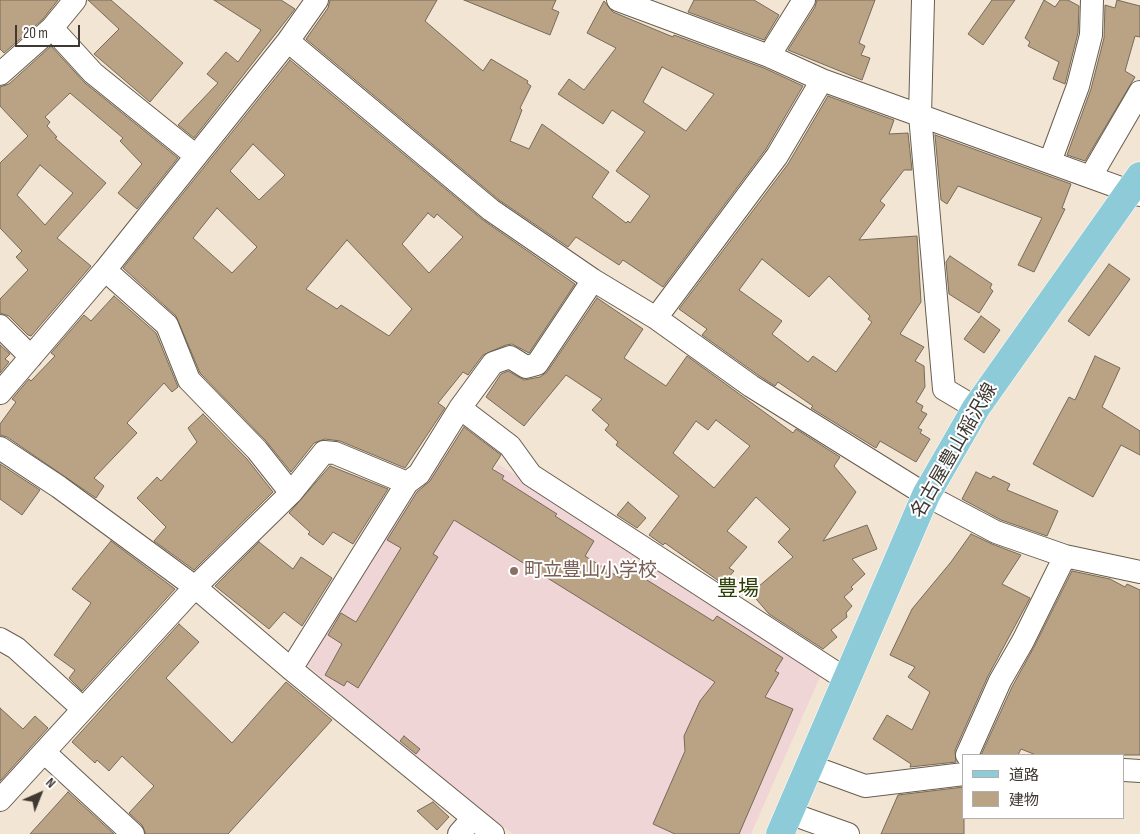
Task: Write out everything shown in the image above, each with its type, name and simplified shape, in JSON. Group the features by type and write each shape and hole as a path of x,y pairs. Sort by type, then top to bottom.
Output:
{"main road":[{"name":"名古屋豊山稲沢線","path":"784,823 926,495 976,408 1136,187"}],"street":[{"path":"0,74 52,28 74,0"},
{"path":"0,393 105,270 288,41 317,0"},
{"path":"618,0 768,56 822,80 1091,176 1136,187"},
{"path":"768,56 804,0"},
{"path":"923,0 920,115 944,389 976,408"},
{"path":"1050,162 1078,86 1091,35 1092,0"},
{"path":"52,28 92,73 196,156"},
{"path":"288,41 490,210 593,280 656,318 751,386 926,495 996,532 1065,556 1140,572"},
{"path":"656,318 778,156 822,80"},
{"path":"1091,176 1140,92"},
{"path":"105,270 167,325 189,380 257,450 291,493"},
{"path":"291,669 407,483 419,474 460,408 493,363 510,357 526,367 536,364 593,280"},
{"path":"0,326 31,357"},
{"path":"460,408 510,446 531,475 847,680"},
{"path":"0,448 59,487 195,587 291,669 466,826 493,834"},
{"path":"0,800 82,708 195,587 291,493 324,452 336,453 407,483"},
{"path":"969,754 1000,681 1023,641 1065,556"},
{"path":"0,638 16,648 82,708"},
{"path":"44,752 133,834"},
{"path":"810,766 866,786 962,767"},
{"path":"1125,770 1140,771"},
{"path":"784,823 848,834"}],"shaded area":[{"name":"町立豊山小学校","path":"435,455 469,477 488,477 498,464 823,670 751,834 513,834 468,800 303,662"}],"building":[{"path":"0,0 58,0 43,19 4,53 0,49"},
{"path":"88,0 111,0 183,63 150,102 94,54 119,29"},
{"path":"214,0 281,0 295,9 194,138 178,125 218,83 207,74 226,52 238,62 261,30"},
{"path":"330,0 437,0 425,21 483,71 491,59 528,81 527,83 531,86 520,108 522,110 510,141 529,149 542,124 609,172 592,197 626,223 628,221 630,223 650,196 616,171 645,132 612,110 603,124 558,94 569,79 584,90 616,48 587,33 604,1 613,12 673,37 674,35 764,68 803,86 766,149 663,287 623,260 619,265 576,237 568,247 499,200 306,39 328,8","holes":["662,67 714,94 686,131 643,102"]},
{"path":"464,0 556,0 552,9 559,12 550,35"},
{"path":"694,0 754,0 779,15 764,40 688,12"},
{"path":"817,0 875,0 859,43 865,46 861,55 870,58 862,80 788,50 815,7"},
{"path":"992,0 1015,0 983,45 968,34"},
{"path":"1044,0 1055,7 1060,0 1068,0 1079,6 1078,33 1065,84 1053,79 1059,62 1028,46 1030,42 1025,38"},
{"path":"1117,0 1140,6 1140,37 1135,36 1125,71 1135,77 1085,161 1067,155 1091,89 1104,38 1105,5 1115,8"},
{"path":"51,46 85,83 178,158 137,209 118,193 142,164 120,141 123,138 70,93 45,117 50,122 47,126 57,137 55,138 106,183 57,238 91,266 31,336 9,316 0,313 0,299 28,270 16,257 22,251 0,228 0,163 28,136 0,106 0,87 9,84","holes":["40,165 73,193 45,225 17,195"]},
{"path":"290,60 483,220 575,284 529,353 512,344 506,345 483,355 468,375 463,372 438,403 445,408 405,468 340,441 325,439 314,443 291,472 266,441 200,373 176,316 123,268","holes":["253,144 285,175 259,200 230,171","217,208 257,247 232,273 193,238","428,213 434,218 437,214 463,237 429,273 402,244","347,240 412,309 389,336 341,305 337,309 306,289"]},
{"path":"828,96 894,120 889,134 908,133 912,170 904,170 880,201 885,205 859,240 917,236 921,302 900,334 924,347 915,361 924,366 925,387 916,402 923,406 921,411 927,414 918,428 922,430 920,433 930,439 916,462 880,441 876,448 811,408 813,406 778,382 775,386 702,335 707,329 679,309 788,164","holes":["762,259 809,297 829,276 870,316 868,319 872,322 836,372 813,356 808,362 772,334 782,321 739,290"]},
{"path":"935,135 1071,184 1062,208 1065,209 1034,272 1018,265 1042,218 958,186 947,204 941,200"},
{"path":"950,256 992,284 990,288 993,291 979,313 949,294 946,262"},
{"path":"1109,264 1130,279 1089,336 1068,321"},
{"path":"114,296 156,333 178,387 172,392 164,383 127,423 137,433 94,478 104,486 96,498 7,437 0,435 0,424 16,402 12,399 29,379 31,381 55,356 51,353 84,315 91,321"},
{"path":"597,298 643,329 624,358 666,386 687,356 793,433 796,429 840,457 834,466 856,492 823,541 867,525 877,549 852,559 865,574 851,587 853,589 844,597 852,606 846,613 847,617 831,630 837,637 823,649 769,614 751,593 793,557 778,542 790,529 756,497 727,531 747,547 729,568 734,571 723,584 665,543 663,545 649,535 679,496 616,445 618,442 605,430 609,425 592,410 602,399 566,375 524,426 486,397 501,374 508,371 524,380 540,377 547,372","holes":["716,420 750,446 714,488 673,453 696,421 708,430"]},
{"path":"981,316 1000,330 984,353 964,339"},
{"path":"0,345 10,354 5,359 9,362 0,373"},
{"path":"1095,356 1120,368 1102,407 1140,431 1140,455 1121,445 1093,497 1033,464 1069,397 1075,400"},
{"path":"203,414 247,459 273,492 194,570 154,541 166,527 137,498 157,477 161,481 197,442 188,428"},
{"path":"464,427 501,455 492,469 504,476 502,479 557,514 555,516 594,541 585,556 620,578 626,567 713,621 717,616 783,658 775,671 779,673 765,697 793,709 739,834 675,834 653,824 685,751 684,736 700,701 715,682 454,520 433,554 438,557 358,688 347,681 344,686 325,675 342,644 328,635 341,613 356,622 401,548 387,540 417,492 430,481"},
{"path":"0,464 40,490 22,515 0,499"},
{"path":"330,466 388,489 353,544 333,532 323,545 308,534 310,532 289,513"},
{"path":"976,472 991,479 993,476 1010,484 1007,490 1058,511 1047,536 1001,520 962,499"},
{"path":"628,502 646,518 637,528 617,515"},
{"path":"971,534 1021,555 1002,584 1030,598 988,676 955,750 956,762 910,767 911,764 873,739 887,715 912,730 930,692 908,677 915,667 890,655 912,609 951,562"},
{"path":"111,541 175,589 82,691 69,678 75,670 54,655 91,603 72,589"},
{"path":"259,542 293,569 301,557 332,578 302,626 284,612 269,629 215,586"},
{"path":"1072,571 1110,579 1125,587 1127,584 1140,590 1140,755 1034,754 1021,749 1018,754 981,754 1012,687"},
{"path":"179,624 199,642 166,678 232,743 286,682 332,720 228,834 146,834 142,825 129,813 154,786 122,756 109,771 97,760 95,763 72,742"},
{"path":"0,708 23,729 35,716 48,728 0,781"},
{"path":"404,736 420,749 416,754 400,741"},
{"path":"962,787 964,834 881,834 898,795"},
{"path":"68,792 114,834 30,834"},
{"path":"433,802 449,817 437,830 417,811"}],"place":[{"name":"町立豊山小学校","path":"514,571"}],"district":[{"name":"豊場","path":"738,590"}]}
